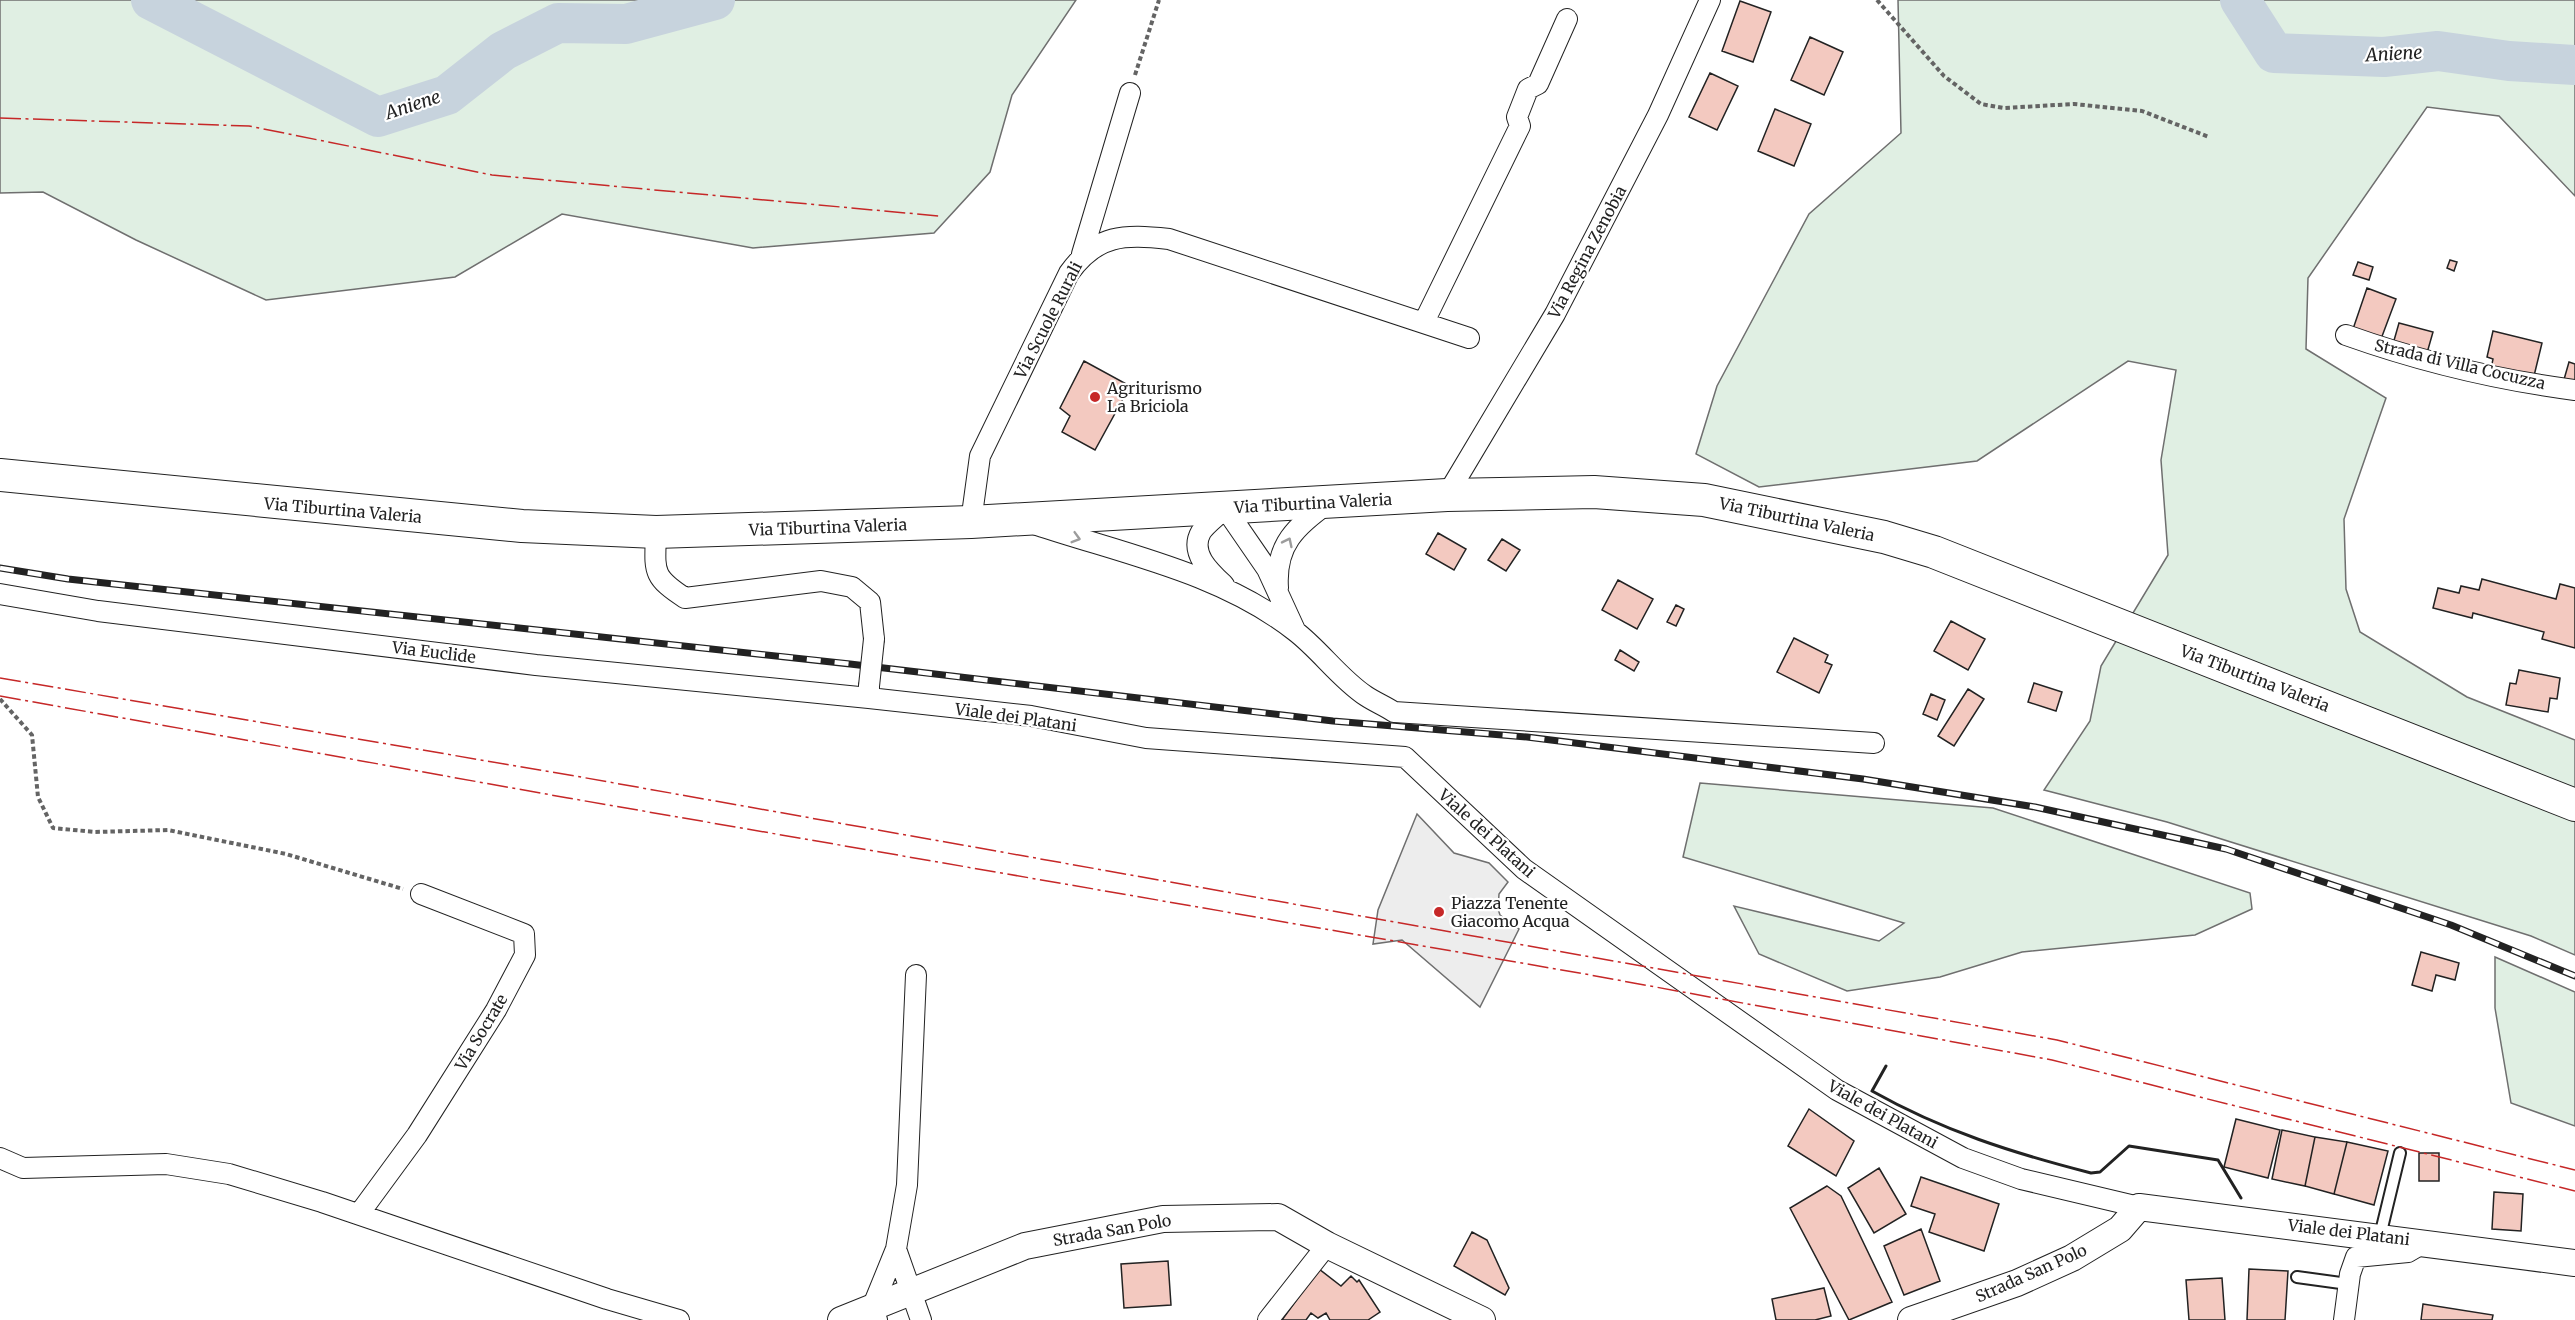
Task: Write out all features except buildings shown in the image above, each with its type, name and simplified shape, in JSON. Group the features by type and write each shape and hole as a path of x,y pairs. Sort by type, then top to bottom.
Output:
{"main road":[{"name":"Via Tiburtina Valeria","path":"0,475 522,526 656,532 1020,520 1447,495 1594,492 1704,500 1884,537 1934,552 2575,805"}],"street":[{"name":"Via Regina Zenobia","path":"1447,495 1555,314 1658,115 1710,0"},
{"path":"1424,322 1520,126 1517,117 1528,89 1538,84 1568,19"},
{"path":"1082,254 1130,93"},
{"name":"Via Scuole Rurali","path":"971,522 980,456 1068,273 1082,254 1097,245 1119,238 1141,236 1169,239 1469,338"},
{"name":"Strada di Villa Cocuzza","path":"2346,335 2380,347 2492,375 2575,390"},
{"path":"1279,597 1277,575 1289,538 1295,528 1328,503"},
{"path":"1234,595 1209,572 1198,555 1200,533 1225,508 1268,569 1295,631"},
{"path":"1020,520 1132,554 1204,580 1234,595 1295,631 1365,696 1394,712 1874,743"},
{"path":"656,532 656,566 661,582 685,598 821,580 852,587 870,602 874,639 869,692"},
{"name":"Via Euclide","path":"0,594 98,611 537,665 869,692"},
{"name":"Viale dei Platani","path":"869,692 1031,716 1146,738 1405,757 1524,869 1837,1090 1963,1158 2021,1179 2139,1207 2380,1236 2575,1263"},
{"name":"Via Socrate","path":"359,1214 423,1125 496,1010 525,955 524,934 421,894"},
{"path":"875,1314 896,1249 907,1185 916,975"},
{"path":"0,1158 23,1168 166,1164 229,1174 359,1214 607,1299 679,1320"},
{"name":"Strada San Polo","path":"1911,1320 2017,1283 2072,1257 2120,1229 2139,1207"},
{"name":"Strada San Polo","path":"841,1320 875,1314 911,1293 1025,1246 1163,1219 1278,1217 1327,1245 1482,1320"},
{"path":"2344,1320 2348,1284 2356,1257 2408,1252 2425,1242"},
{"path":"1268,1320 1327,1245"},
{"path":"896,1249 921,1320"}],"lane":[{"path":"2380,1236 2400,1153"},
{"path":"2297,1277 2348,1284"}],"path":[{"path":"1130,93 1159,0"},
{"path":"1877,0 1944,76 1970,98 1981,104 2004,108 2074,104 2142,111 2209,137"},
{"path":"0,699 32,735 38,797 53,828 95,832 168,830 286,854 421,894"}],"green space":[{"path":"0,0 1076,0 1012,95 990,172 934,233 753,248 562,214 455,277 266,300 136,240 43,192 0,193"},
{"path":"1898,0 2575,0 2575,196 2499,116 2427,107 2308,278 2306,349 2386,398 2344,519 2346,589 2360,632 2467,697 2575,740 2575,955 2531,936 2167,822 2044,790 2090,721 2101,666 2168,555 2161,460 2176,370 2128,361 1977,461 1759,487 1696,454 1717,386 1809,214 1901,133"},
{"path":"1700,783 1993,808 2250,893 2252,909 2195,935 2022,952 1940,977 1847,991 1759,954 1734,906 1879,941 1904,923 1683,857"},
{"path":"2495,957 2575,992 2575,1126 2511,1103 2495,1008"}],"shaded area":[{"name":"Piazza Tenente Giacomo Acqua","path":"1417,814 1454,853 1489,863 1508,882 1499,894 1498,909 1500,915 1519,929 1480,1007 1402,940 1373,944 1378,910"}],"waterway":[{"name":"Aniene","path":"151,0 378,117 447,95 503,51 558,23 626,24 715,0"},
{"name":"Aniene","path":"2240,0 2274,53 2384,57 2438,51 2509,61 2575,65"}],"railway":[{"path":"0,568 68,579 850,664 1333,721 1527,737 1863,779 2035,807 2226,849 2451,925 2575,976"}],"wall":[{"path":"1886,1066 1872,1091 1925,1118 1979,1140 2091,1173 2100,1172 2129,1146 2218,1160 2241,1198"}],"power":[{"path":"0,118 249,126 492,175 939,216"},
{"path":"0,678 575,776 2057,1040 2575,1170"},
{"path":"0,696 568,798 1585,974 2052,1060 2575,1191"}],"place":[{"name":"Agriturismo La Briciola","path":"1095,397"},
{"name":"Piazza Tenente Giacomo Acqua","path":"1439,912"}]}
